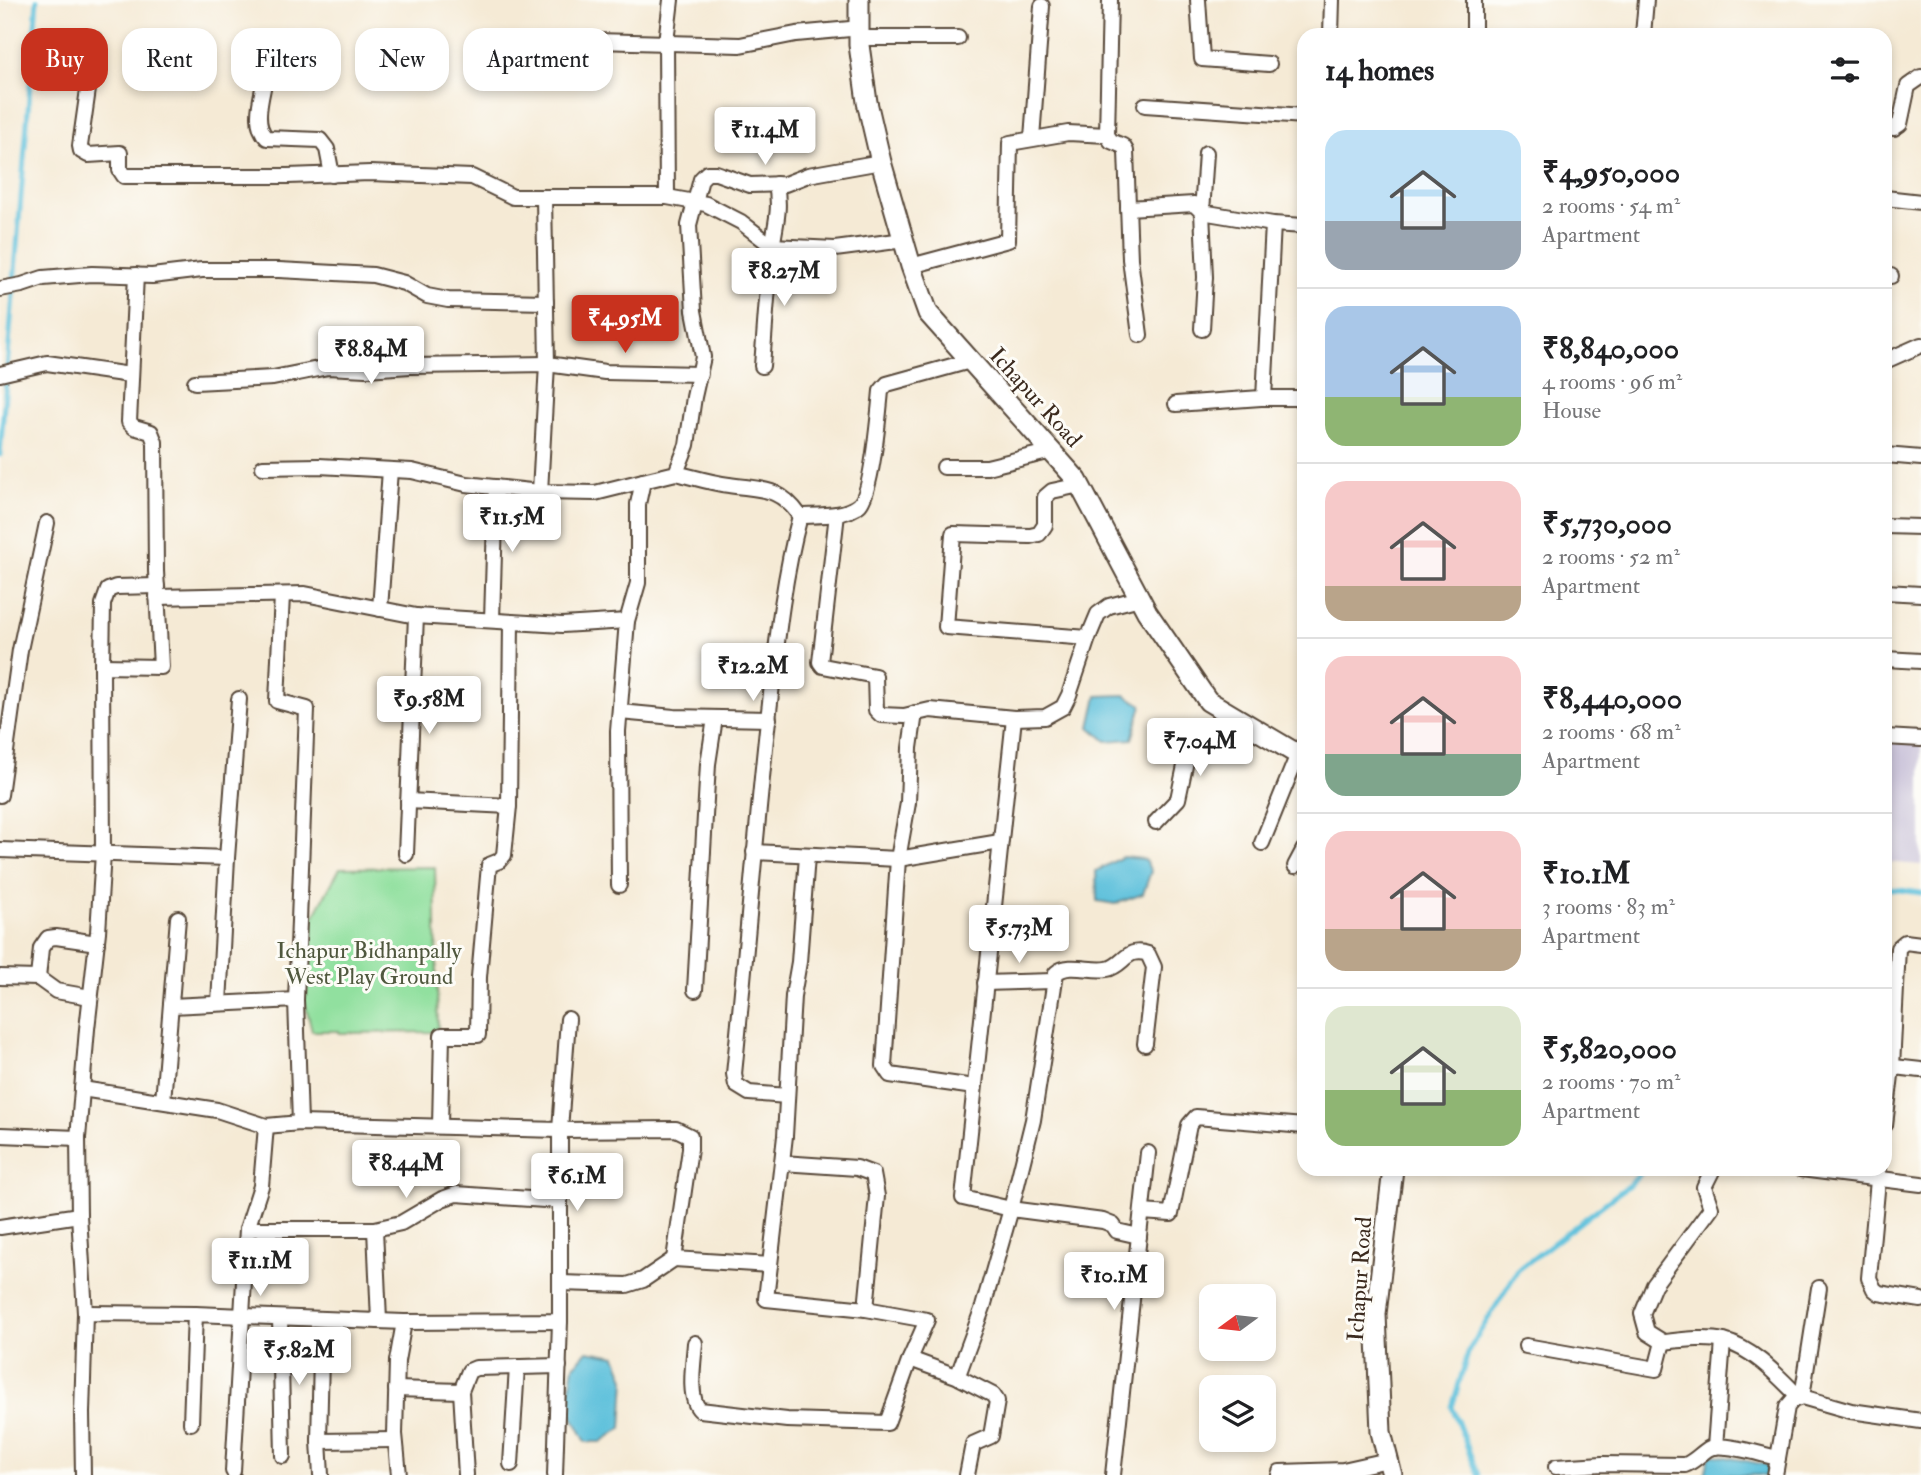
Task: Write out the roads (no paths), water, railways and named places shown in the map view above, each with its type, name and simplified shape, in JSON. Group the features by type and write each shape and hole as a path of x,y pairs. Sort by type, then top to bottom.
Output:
{"street":[{"path":"667,197 666,42 671,0"},
{"name":"Ichapur Road","path":"859,0 867,102 911,266 928,313 1080,485 1140,598 1208,701 1297,754"},
{"path":"1110,0 1107,135 1111,141 1118,142 1125,148 1130,259 1140,334"},
{"path":"1198,0 1202,59 1269,64"},
{"path":"1331,28 1332,0"},
{"path":"1474,0 1474,28"},
{"path":"1644,28 1646,0"},
{"path":"1032,138 1042,6"},
{"path":"613,41 740,45 762,43 796,34 860,33 958,38"},
{"path":"1892,128 1900,124 1908,86 1921,77"},
{"path":"88,91 80,146 84,154 120,153 120,170 124,176 370,173 472,177 513,197 667,197 706,204 741,222 772,246 835,249 904,240"},
{"path":"263,91 258,121 260,131 267,138 320,140 327,149 332,175"},
{"path":"1145,104 1297,115"},
{"path":"911,266 1008,240 1010,143 1068,133 1107,135"},
{"path":"1202,329 1205,277 1202,212 1206,153"},
{"path":"676,473 687,445 703,357 694,312 689,225 701,179 707,173 716,173 750,185 785,184 808,175 881,162"},
{"path":"762,366 772,246 779,203 776,184"},
{"path":"540,492 547,365 544,197"},
{"path":"1892,199 1921,202"},
{"path":"1128,208 1194,204 1202,212 1297,226"},
{"path":"1264,398 1273,224"},
{"path":"1,289 43,278 92,274 136,275 202,270 351,272 389,278 404,283 418,293 438,298 546,302"},
{"path":"103,666 161,667 155,442 151,432 134,427 129,422 136,275"},
{"path":"1892,358 1921,345"},
{"path":"800,516 837,514 859,506 866,495 883,388 891,383 970,361"},
{"path":"0,374 47,363 130,375"},
{"path":"195,382 272,378 328,367 366,369 547,365 605,372 699,373"},
{"path":"1176,404 1297,398"},
{"path":"944,467 988,467 1052,451"},
{"path":"1892,456 1921,458"},
{"path":"263,467 319,466 412,471 466,484 540,492 595,493 676,473 728,485 769,489 789,501 800,516"},
{"path":"380,609 390,470"},
{"path":"619,885 620,712 627,621 638,583 638,504 643,481"},
{"path":"1080,485 1052,491 1045,497 1045,525 1040,534 953,534 946,627 1088,638"},
{"path":"492,620 496,487"},
{"path":"837,514 820,664 875,676 876,710 881,715 904,716 930,709 1014,718 1045,717 1063,707 1098,614 1104,609 1140,598"},
{"path":"787,1096 749,1093 736,1085 734,1074 769,719 788,564 800,516"},
{"path":"0,795 20,650 47,523"},
{"path":"1892,526 1921,527"},
{"path":"83,1475 85,1312 78,1138 103,853 103,604 108,590 116,587 157,592 305,594 416,616 511,622 562,625 627,621"},
{"path":"1892,592 1921,594"},
{"path":"282,595 278,701 307,709 296,1000 300,1123"},
{"path":"406,854 416,616"},
{"path":"440,1126 442,1035 478,1035 479,977 489,865 499,861 504,855 509,806 511,622"},
{"path":"1892,659 1921,661"},
{"path":"219,1003 240,699"},
{"path":"620,712 769,719"},
{"path":"915,713 910,748 908,803 898,859 884,1069 890,1076 974,1087"},
{"path":"1156,822 1178,799 1186,761 1202,737 1233,715"},
{"path":"695,990 708,764 715,718"},
{"path":"1014,718 963,1198 1012,1209 1103,1221 1113,1225 1117,1231 1139,1236"},
{"path":"1892,737 1921,739"},
{"path":"1262,843 1297,765"},
{"path":"408,801 509,806"},
{"path":"754,852 898,859 1000,842"},
{"path":"0,850 227,858"},
{"path":"695,1343 692,1395 696,1407 700,1410 787,1420 887,1423 927,1320 866,1309 766,1299 782,1163 793,996 799,962 807,856"},
{"path":"1295,866 1297,862"},
{"path":"163,1101 178,918"},
{"path":"38,978 41,948 48,938 97,943"},
{"path":"1892,1027 1898,948 1905,942 1921,944"},
{"path":"959,1377 1012,1209 1033,1121 1054,981 1059,970 1107,970 1130,953 1148,954 1154,967 1145,1044"},
{"path":"0,977 38,978 56,991 90,997"},
{"path":"985,983 1054,981"},
{"path":"171,1006 296,1000"},
{"path":"555,1475 560,1321 560,1130 568,1019"},
{"path":"1892,1067 1921,1070"},
{"path":"82,1089 217,1110 266,1126 300,1123 560,1130 676,1129 690,1136 690,1149 674,1259"},
{"path":"1142,1212 1171,1214 1189,1125 1196,1117 1297,1125"},
{"path":"233,1471 247,1229 261,1186 266,1126"},
{"path":"0,1135 78,1138"},
{"path":"1113,1475 1148,1153"},
{"path":"782,1163 857,1168 873,1174 877,1196 866,1309"},
{"name":"Ichapur Road","path":"1390,1468 1381,1432 1376,1314 1392,1176"},
{"path":"1710,1176 1704,1187 1711,1208 1654,1285 1642,1314 1647,1332 1663,1342 1700,1339 1723,1341 1741,1348 1772,1369 1800,1397 1851,1411 1921,1421"},
{"path":"1878,1176 1869,1278 1871,1285 1879,1293 1921,1300"},
{"path":"1887,1176 1921,1184"},
{"path":"247,1229 375,1229 401,1223 442,1199 456,1194 560,1201"},
{"path":"0,1227 79,1214"},
{"path":"375,1229 379,1321"},
{"path":"560,1283 627,1285 643,1280 674,1259 770,1265"},
{"path":"1800,1397 1819,1288"},
{"path":"85,1312 404,1322 560,1321"},
{"path":"191,1423 194,1314"},
{"path":"279,1318 283,1456"},
{"path":"399,1475 395,1440 396,1389 397,1361 404,1322"},
{"path":"1715,1447 1723,1341"},
{"path":"1525,1346 1656,1369 1663,1342"},
{"path":"321,1357 321,1475"},
{"path":"911,1359 959,1377 993,1395 997,1401 992,1434 988,1440 973,1444 968,1475"},
{"path":"466,1475 461,1391 465,1375 472,1369 559,1366"},
{"path":"511,1464 517,1367"},
{"path":"396,1389 461,1391"},
{"path":"1775,1475 1787,1406 1800,1397"},
{"path":"319,1441 395,1440"},
{"path":"1556,1467 1602,1464 1685,1465 1715,1447 1778,1458"},
{"path":"1279,1475 1280,1472 1390,1468"}],"water":[{"path":"1125,695 1142,705 1132,739 1106,741 1090,727 1097,696"},
{"path":"1122,857 1144,859 1151,871 1143,894 1115,904 1097,901 1096,871"},
{"path":"587,1351 616,1356 625,1379 622,1428 601,1442 586,1442 569,1410 574,1366"},
{"path":"1710,1454 1768,1465 1767,1475 1705,1475"}],"waterway":[{"path":"0,455 37,0"},
{"path":"1892,889 1921,893"},
{"path":"1478,1475 1452,1407 1469,1350 1518,1270 1638,1176"}],"park label":[{"name":"Ichapur Bidhanpally West Play Ground","path":"369,963"}]}
